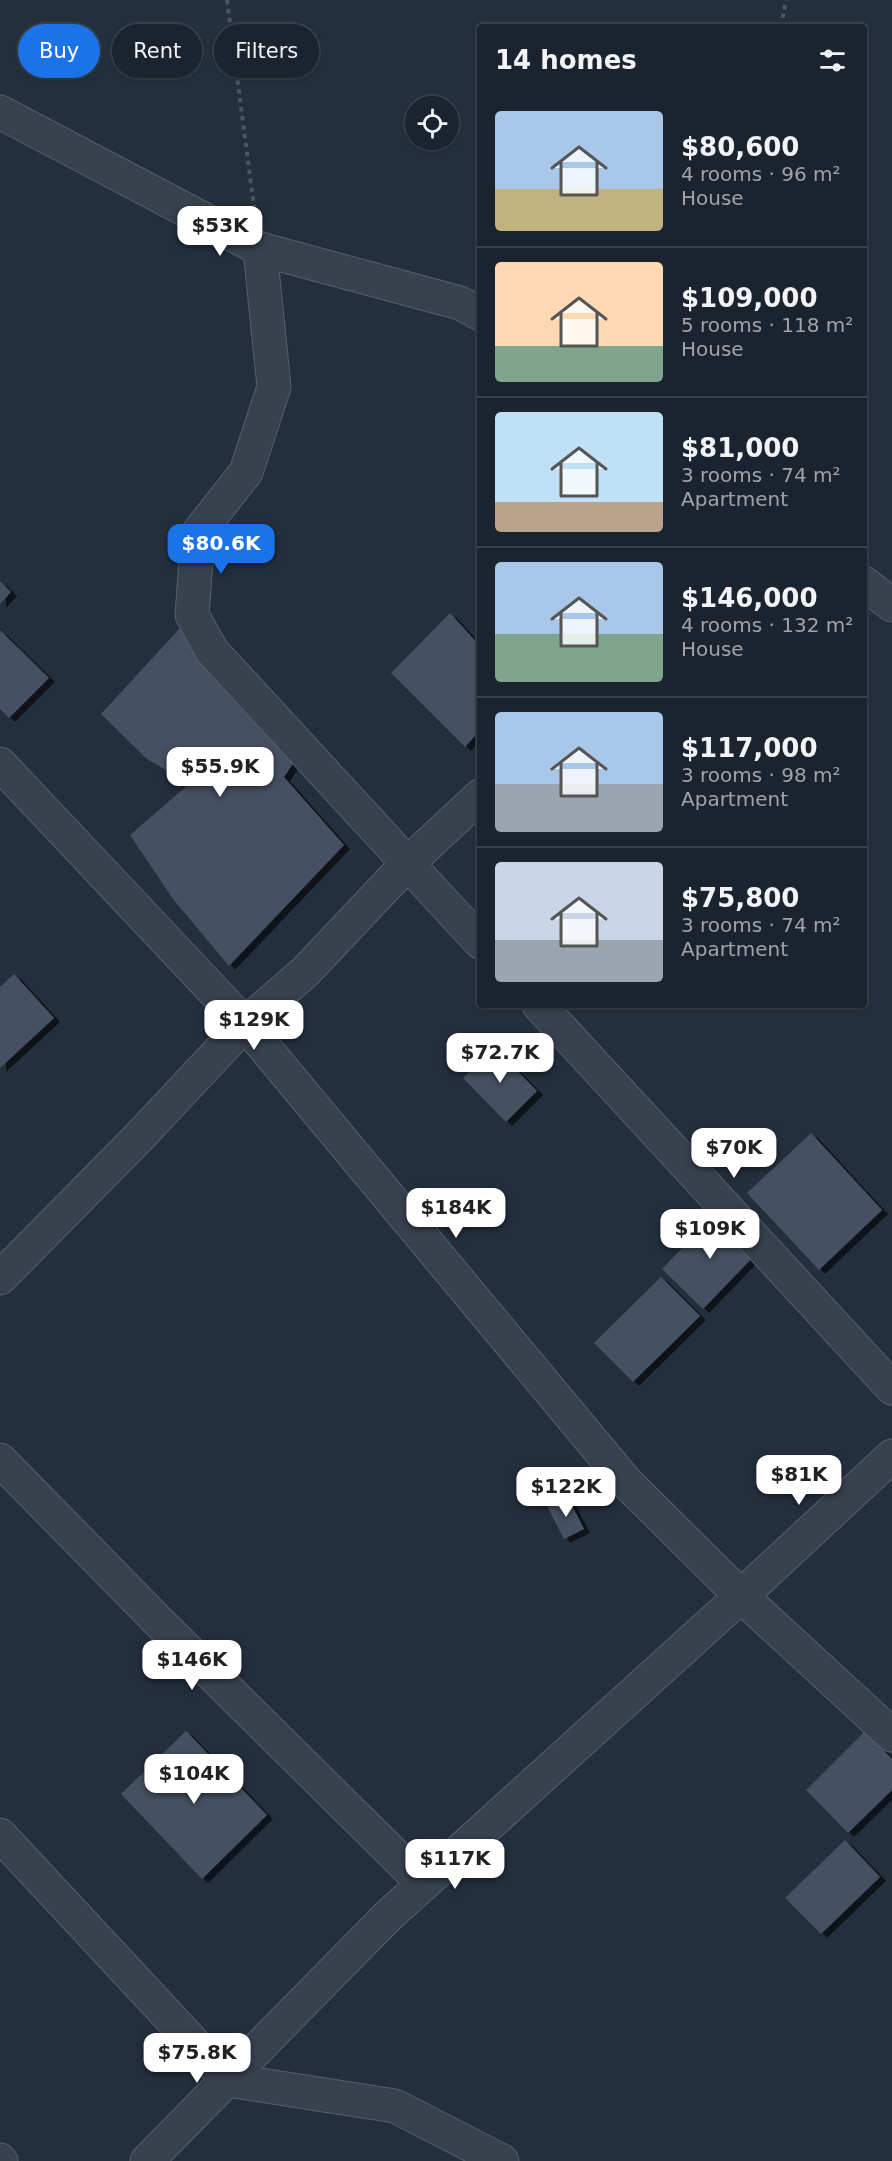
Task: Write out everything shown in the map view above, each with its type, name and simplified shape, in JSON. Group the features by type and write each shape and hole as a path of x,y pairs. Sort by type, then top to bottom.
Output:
{"street":[{"path":"0,112 260,249 460,303 477,312"},
{"path":"260,249 274,387 246,472 198,533 192,615 212,651 477,939"},
{"path":"867,585 892,605"},
{"path":"0,764 245,1024 626,1482 741,1596 892,1735"},
{"path":"0,1278 140,1136 245,1024 305,972 408,863 477,799"},
{"path":"541,1008 892,1388"},
{"path":"147,2161 387,1917 741,1596 892,1455"},
{"path":"0,1460 156,1619 424,1884"},
{"path":"0,1835 228,2080 395,2106 502,2161"}],"path":[{"path":"227,0 260,249"},
{"path":"782,24 786,0"}],"building":[{"path":"0,581 11,592 0,604"},
{"path":"450,613 477,643 477,733 465,747 391,673"},
{"path":"182,626 300,753 284,777 344,845 229,966 173,899 130,835 189,784 147,759 101,714"},
{"path":"0,630 49,678 9,718 0,709"},
{"path":"14,974 54,1018 0,1068 0,987"},
{"path":"494,1047 537,1091 506,1122 463,1078"},
{"path":"811,1133 882,1210 819,1270 747,1193"},
{"path":"717,1212 758,1252 703,1309 662,1269"},
{"path":"661,1277 700,1316 633,1382 594,1343"},
{"path":"567,1496 584,1529 564,1539 547,1506"},
{"path":"186,1731 267,1815 202,1879 121,1794"},
{"path":"865,1731 892,1759 892,1790 848,1833 806,1790"},
{"path":"845,1840 880,1877 821,1934 785,1898"}]}
